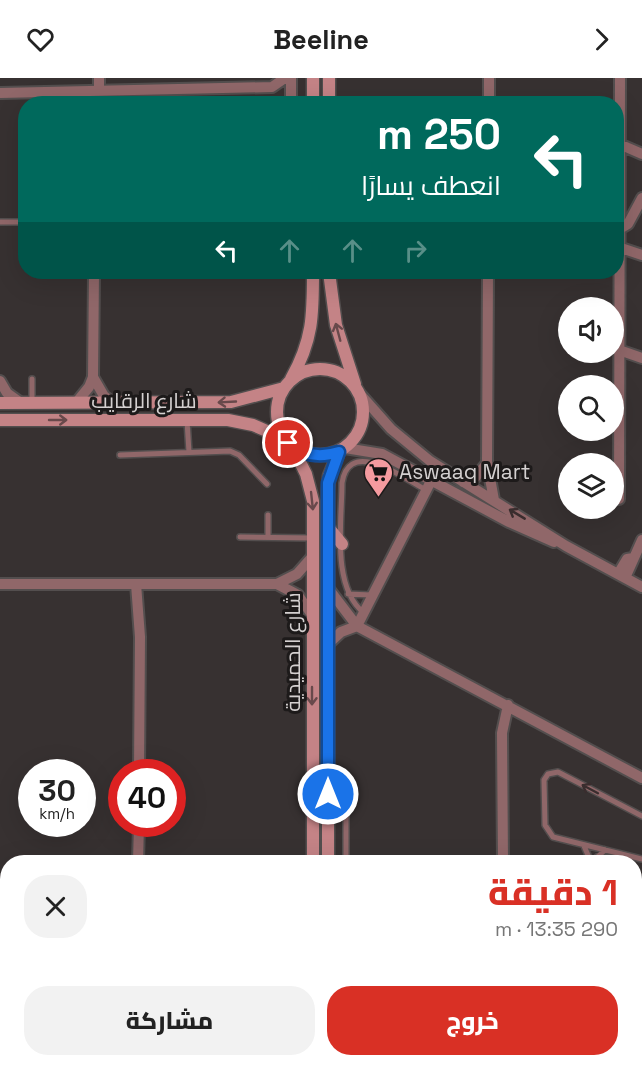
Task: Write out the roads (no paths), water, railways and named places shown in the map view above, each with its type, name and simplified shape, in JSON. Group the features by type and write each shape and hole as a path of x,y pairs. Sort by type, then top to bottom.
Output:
{"street":[{"path":"96,96 99,78"},
{"path":"0,93 272,87 285,78"},
{"path":"291,78 291,96"},
{"path":"313,78 313,96"},
{"path":"329,78 329,96"},
{"path":"489,78 489,96"},
{"path":"620,78 620,96"},
{"path":"272,87 282,96"},
{"path":"624,146 642,154"},
{"path":"624,226 628,224 642,198"},
{"path":"624,249 642,255"},
{"path":"76,403 89,387 93,377 94,279"},
{"path":"313,279 311,334 304,354 286,385 276,410 278,425 289,442 305,453 318,456 342,450 382,454 429,486 566,546"},
{"path":"330,279 336,325 363,408 362,423 356,437 342,450"},
{"path":"488,279 487,462 494,500"},
{"path":"618,279 618,297"},
{"path":"624,352 642,358"},
{"path":"619,363 619,453"},
{"path":"286,385 301,373 324,369 339,373 403,440 463,482 566,546 642,587"},
{"path":"93,377 104,396 113,403"},
{"path":"0,381 7,393 27,403"},
{"name":"شارع الرقايب","path":"0,403 231,402 286,385"},
{"name":"شارع الرقايب","path":"0,420 236,421 289,442"},
{"name":"شارع الحميدية","path":"289,442 310,487 313,538 313,855"},
{"name":"شارع الحميدية","path":"328,855 328,483 342,450"},
{"path":"463,482 480,474 487,462"},
{"path":"328,644 341,632 357,626 429,486"},
{"path":"328,527 342,544"},
{"path":"622,576 627,560 633,558 642,540"},
{"path":"277,584 297,573 312,557"},
{"path":"0,584 277,584 298,595 312,615"},
{"path":"139,759 140,584"},
{"path":"328,588 357,626 642,778"},
{"path":"503,855 502,733 508,705"},
{"path":"138,855 139,837"}],"lane":[{"path":"0,222 18,222"},
{"path":"27,403 32,379"},
{"path":"187,420 189,452"},
{"path":"120,455 235,452 267,484"},
{"path":"364,613 347,594 343,577 342,483 345,473 351,465 361,461 376,462 429,486"},
{"path":"268,515 268,537"},
{"path":"240,537 313,538"},
{"path":"347,594 373,595"},
{"path":"626,855 558,839 547,830 544,780 551,772 558,772 642,816"},
{"path":"328,794 341,796 347,804 346,855"},
{"path":"584,846 588,855"},
{"path":"600,855 605,850"}],"place":[{"name":"Aswaaq Mart","path":"378,498"}]}
